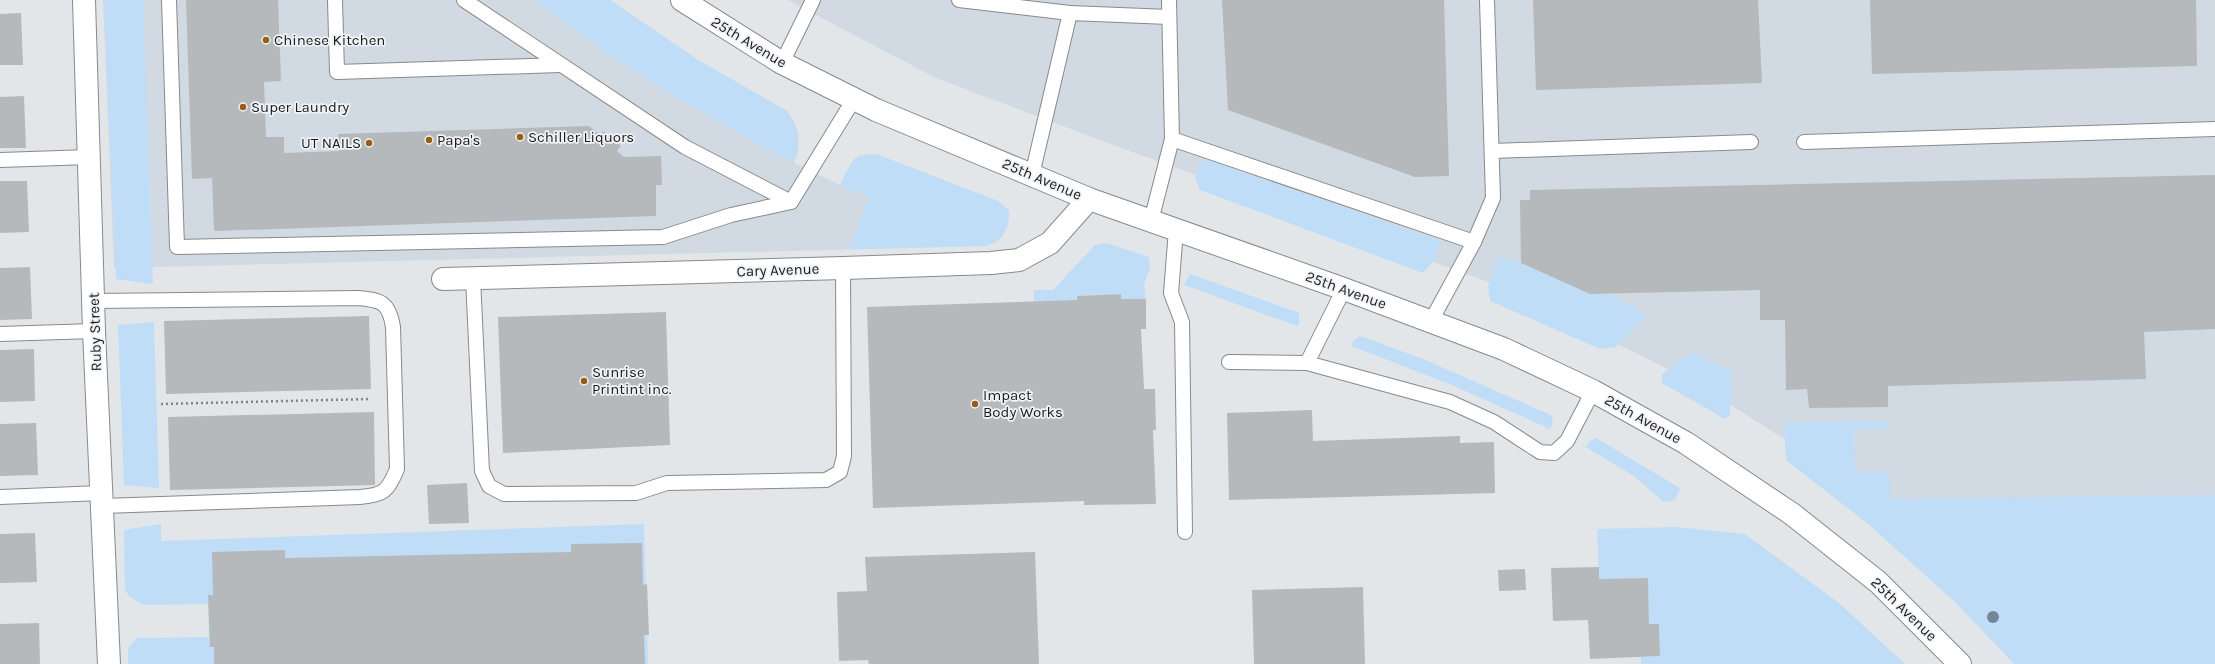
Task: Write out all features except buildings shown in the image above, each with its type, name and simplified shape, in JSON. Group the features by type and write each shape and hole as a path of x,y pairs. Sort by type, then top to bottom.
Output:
{"street":[{"name":"Ruby Street","path":"84,0 90,157 94,331 109,664"},
{"name":"25th Avenue","path":"682,0 782,63 876,110 1089,199 1344,289 1504,349 1593,391 1686,443 1792,514 1878,582 1960,664"},
{"name":"Cary Avenue","path":"443,279 843,268 991,263 1019,260 1050,243 1089,199"}],"lane":[{"path":"169,0 177,247 663,237 731,215 791,202 854,99"},
{"path":"335,0 337,72 560,65"},
{"path":"464,0 685,147 791,202"},
{"path":"782,63 813,0"},
{"path":"959,0 1070,13 1169,17"},
{"path":"1152,221 1172,139 1169,0"},
{"path":"1431,321 1474,242 1493,198 1487,0"},
{"path":"1032,175 1070,13"},
{"path":"1804,142 2215,130"},
{"path":"1172,139 1474,242"},
{"path":"1492,151 1751,142"},
{"path":"0,160 90,157"},
{"path":"1176,230 1172,293 1182,322 1185,532"},
{"path":"473,278 482,471 489,486 504,494 636,493 667,483 826,480 840,472 844,456 843,268"},
{"path":"1307,363 1344,289"},
{"path":"0,497 102,500 360,497 375,496 384,492 391,484 397,469 393,327 387,307 377,300 358,298 93,301"},
{"path":"0,334 94,331"},
{"path":"1229,362 1307,363 1450,402 1494,422 1540,452 1554,453 1567,441 1593,391"}],"path":[{"path":"162,404 372,399"}],"shaded area":[{"path":"103,0 610,0 698,60 787,111 795,123 799,135 798,152 794,163 840,185 854,159 860,155 876,154 998,201 1009,211 1004,235 996,242 986,246 114,268"},
{"path":"104,0 143,0 153,284 116,279"},
{"path":"536,0 610,0 698,60 787,111 798,136 796,156 793,163 661,88 597,46"},
{"path":"787,0 2215,0 2215,664 1831,469 1701,386 1510,290 1116,146 936,78"},
{"path":"876,154 998,201 1009,211 1008,223 1004,233 1001,237 986,246 848,249 870,198 840,185 852,162 861,156"},
{"path":"1203,158 1441,241 1435,259 1423,273 1200,190 1195,177"},
{"path":"1107,243 1149,257 1150,269 1144,284 1146,299 1121,299 1121,294 1078,296 1077,300 1034,302 1034,290 1053,290 1095,245"},
{"path":"1498,257 1521,263 1590,294 1611,295 1647,316 1615,347 1600,349 1490,301 1488,287"},
{"path":"1190,274 1299,313 1299,323 1297,326 1184,285"},
{"path":"154,322 159,488 124,485 118,325"},
{"path":"1360,336 1423,359 1551,415 1553,421 1550,429 1454,386 1352,346 1353,341"},
{"path":"1693,352 1732,373 1730,415 1725,419 1662,383 1662,374"},
{"path":"1887,421 1888,428 1854,429 1855,473 1889,472 1890,499 2215,495 2215,664 2014,664 1955,602 1868,524 1786,460 1784,423"},
{"path":"1596,438 1680,488 1675,500 1664,502 1634,476 1586,447 1590,441"},
{"path":"161,524 161,541 644,524 648,664 128,664 128,648 137,638 209,637 208,604 143,605 129,596 125,590 124,530"},
{"path":"1676,527 1745,534 1839,603 1905,664 1641,664 1641,657 1660,656 1659,624 1649,624 1648,578 1599,579 1597,529"}],"place":[{"name":"Chinese Kitchen","path":"266,40"},
{"name":"Super Laundry","path":"243,107"},
{"name":"Schiller Liquors","path":"520,137"},
{"name":"Papa's","path":"429,140"},
{"name":"UT NAILS","path":"369,143"},
{"name":"Sunrise Printint inc.","path":"584,381"},
{"name":"Impact Body Works","path":"975,404"}]}
